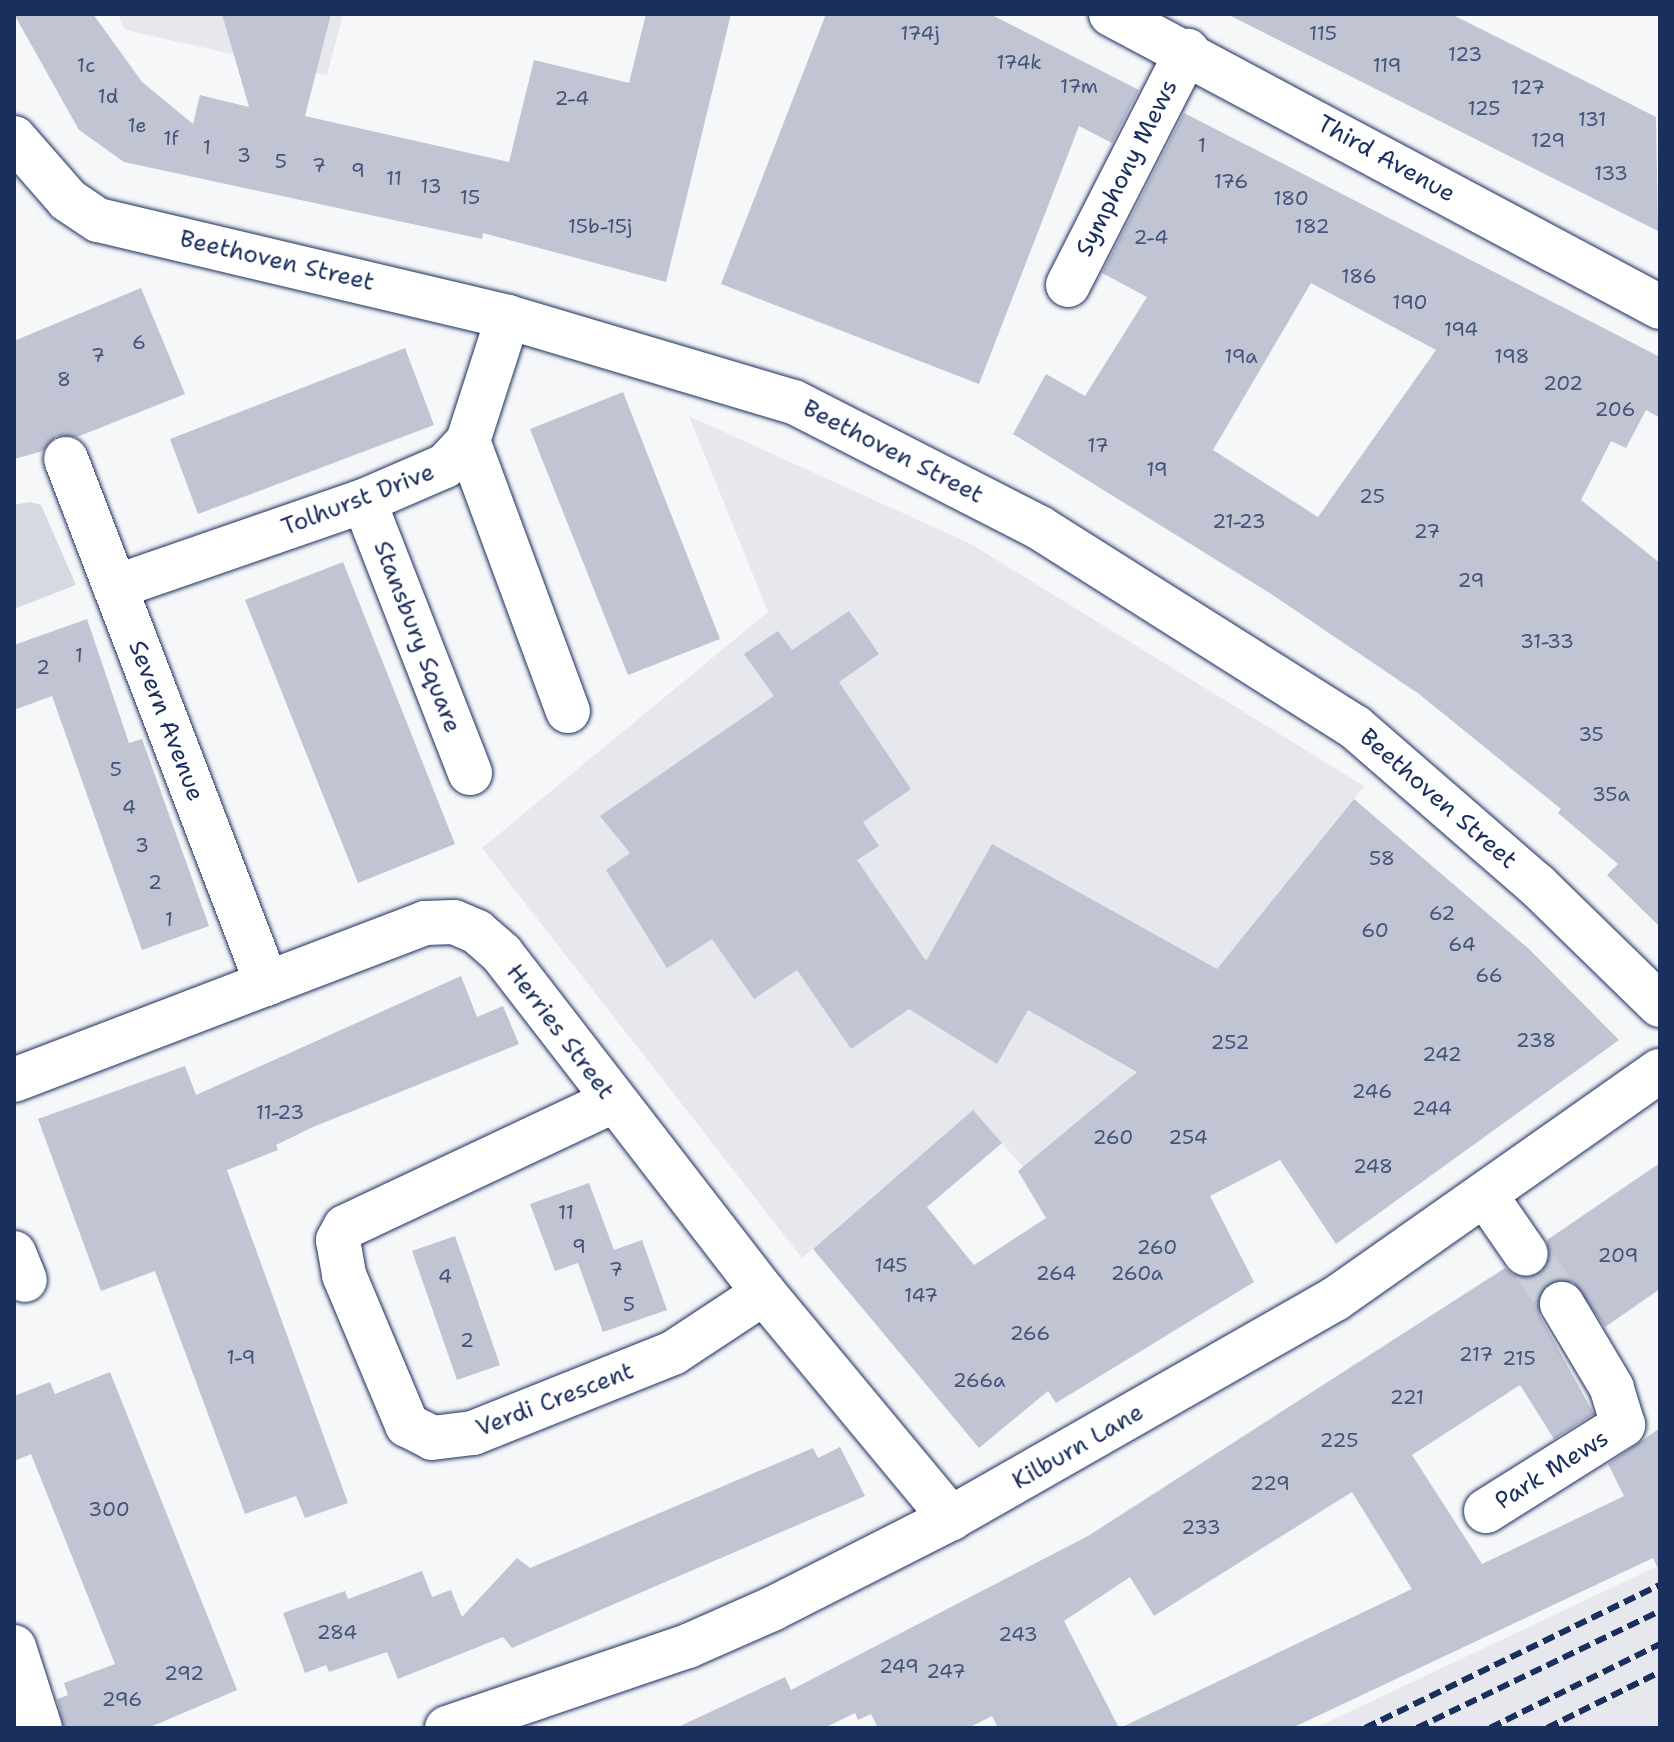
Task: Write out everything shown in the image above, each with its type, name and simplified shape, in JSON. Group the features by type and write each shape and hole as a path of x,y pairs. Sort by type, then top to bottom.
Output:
{"street":[{"name":"Third Avenue","path":"1111,14 1187,51 1660,307"},
{"name":"Symphony Mews","path":"1068,285 1187,51"},
{"name":"Beethoven Street","path":"14,138 68,200 98,220 508,317 794,402 1040,528 1355,727 1537,885 1660,1005"},
{"name":"Tolhurst Drive","path":"115,587 364,501 445,466 468,441 508,317"},
{"path":"468,441 568,711"},
{"name":"Severn Avenue","path":"66,459 267,984"},
{"name":"Stansbury Square","path":"364,501 470,773"},
{"name":"Herries Street","path":"14,1080 425,923 454,922 477,932 502,954 764,1293 951,1518"},
{"name":"Kilburn Lane","path":"447,1728 688,1646 772,1609 951,1518 1335,1299 1486,1196 1660,1071"},
{"name":"Verdi Crescent","path":"613,1101 345,1227 338,1240 344,1275 407,1425 432,1438 473,1433 673,1353 764,1293"},
{"path":"1486,1196 1526,1254"},
{"name":"Park Mews","path":"1486,1511 1623,1425 1612,1388 1562,1304"},
{"path":"14,1647 40,1728"}],"shaded area":[{"path":"118,14 343,14 327,75 125,30"},
{"path":"689,416 971,544 1364,786 1132,1076 1023,1167 973,1110 802,1258 482,848 768,612"},
{"path":"30,502 41,505 76,585 14,609 14,505"},
{"path":"1660,1565 1660,1728 1315,1728"}],"building":[{"path":"14,14 93,14 142,82 193,124 200,95 249,107 222,14 331,14 305,116 509,162 534,60 629,83 646,14 731,14 666,282 483,233 482,239 124,162 79,130"},
{"path":"826,14 990,14 1139,90 1112,143 1079,126 979,384 721,284"},
{"path":"1227,14 1451,14 1597,87 1656,117 1658,231"},
{"path":"1184,113 1660,357 1660,418 1646,410 1626,448 1611,441 1581,500 1660,563 1660,927 1607,875 1618,864 1558,813 1561,809 1419,694 1268,592 1013,434 1046,374 1085,396 1147,297 1102,273","holes":["1311,283 1436,350 1318,517 1213,450"]},
{"path":"141,288 185,394 77,437 56,436 43,451 14,459 14,341"},
{"path":"405,348 434,425 198,514 170,439"},
{"path":"623,392 720,639 628,675 530,429"},
{"path":"343,562 455,844 358,883 245,600"},
{"path":"849,611 879,654 839,682 911,789 863,822 879,846 857,860 926,961 992,844 1217,969 1354,799 1529,949 1619,1040 1336,1244 1280,1160 1210,1196 1254,1282 1056,1403 1048,1391 979,1448 813,1249 973,1110 1002,1143 927,1207 974,1265 1046,1218 1018,1171 1137,1072 1028,1010 997,1064 909,1009 851,1049 797,970 754,999 712,939 667,968 606,870 630,853 600,816 774,696 744,654 778,631 792,650"},
{"path":"87,619 129,743 142,739 209,926 142,950 52,696 14,710 14,645"},
{"path":"461,976 477,1017 503,1006 519,1044 313,1127 276,1145 278,1150 227,1170 348,1503 305,1518 296,1496 245,1514 155,1271 101,1291 38,1119 185,1066 196,1095"},
{"path":"1660,1163 1660,1289 1605,1327 1573,1282 1550,1282 1540,1293 1540,1316 1594,1414 1554,1439 1520,1385 1412,1455 1482,1564 1624,1496 1608,1464 1660,1428 1660,1573 1653,1558 1292,1728 1120,1728 1412,1589 1352,1492 1154,1616 1130,1577 1064,1621 1119,1728 998,1728 992,1716 968,1728 878,1728 871,1714 858,1720 855,1713 824,1728 676,1728 785,1677 791,1690 1088,1536 1505,1268 1516,1277 1540,1275 1549,1264 1547,1240"},
{"path":"589,1183 614,1250 642,1240 667,1310 603,1332 578,1263 555,1271 530,1204"},
{"path":"455,1236 500,1365 457,1380 412,1251"},
{"path":"110,1372 237,1690 148,1728 64,1728 57,1699 68,1695 64,1683 115,1664 31,1454 14,1461 14,1396 50,1382 55,1394"},
{"path":"840,1447 865,1496 512,1648 503,1637 398,1679 387,1652 329,1672 326,1665 305,1673 283,1613 345,1591 348,1599 422,1571 432,1597 451,1590 462,1617 517,1558 530,1568 813,1448 818,1458"}],"tunnel":[{"path":"1526,1254 1562,1304"}],"railway":[{"path":"1365,1728 1660,1585"},
{"path":"1417,1728 1660,1611"},
{"path":"1490,1728 1660,1644"},
{"path":"1547,1728 1660,1672"}]}
